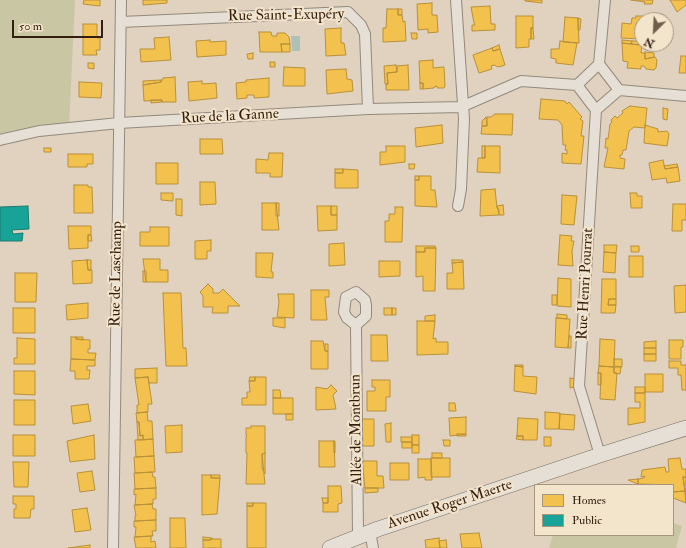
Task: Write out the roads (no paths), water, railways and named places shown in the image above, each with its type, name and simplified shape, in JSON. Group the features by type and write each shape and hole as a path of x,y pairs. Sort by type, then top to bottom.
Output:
{"main road":[{"name":"Avenue Roger Maerte","path":"330,548 364,534 600,455 686,428"}],"street":[{"name":"Rue de Laschamp","path":"113,548 121,0"},
{"path":"456,0 461,107 464,119 461,189 458,206"},
{"path":"461,107 520,81 577,85 599,64 605,0"},
{"name":"Rue Saint-Exupéry","path":"121,22 348,12 362,25 365,34 368,109"},
{"path":"599,64 618,90"},
{"path":"577,85 596,110 618,90 686,96"},
{"name":"Rue de la Ganne","path":"0,140 40,131 119,123 368,109 461,107"},
{"name":"Rue Henri Pourrat","path":"596,110 579,386 600,455"},
{"name":"Allée de Montbrun","path":"356,325 364,534 373,548"}]}
